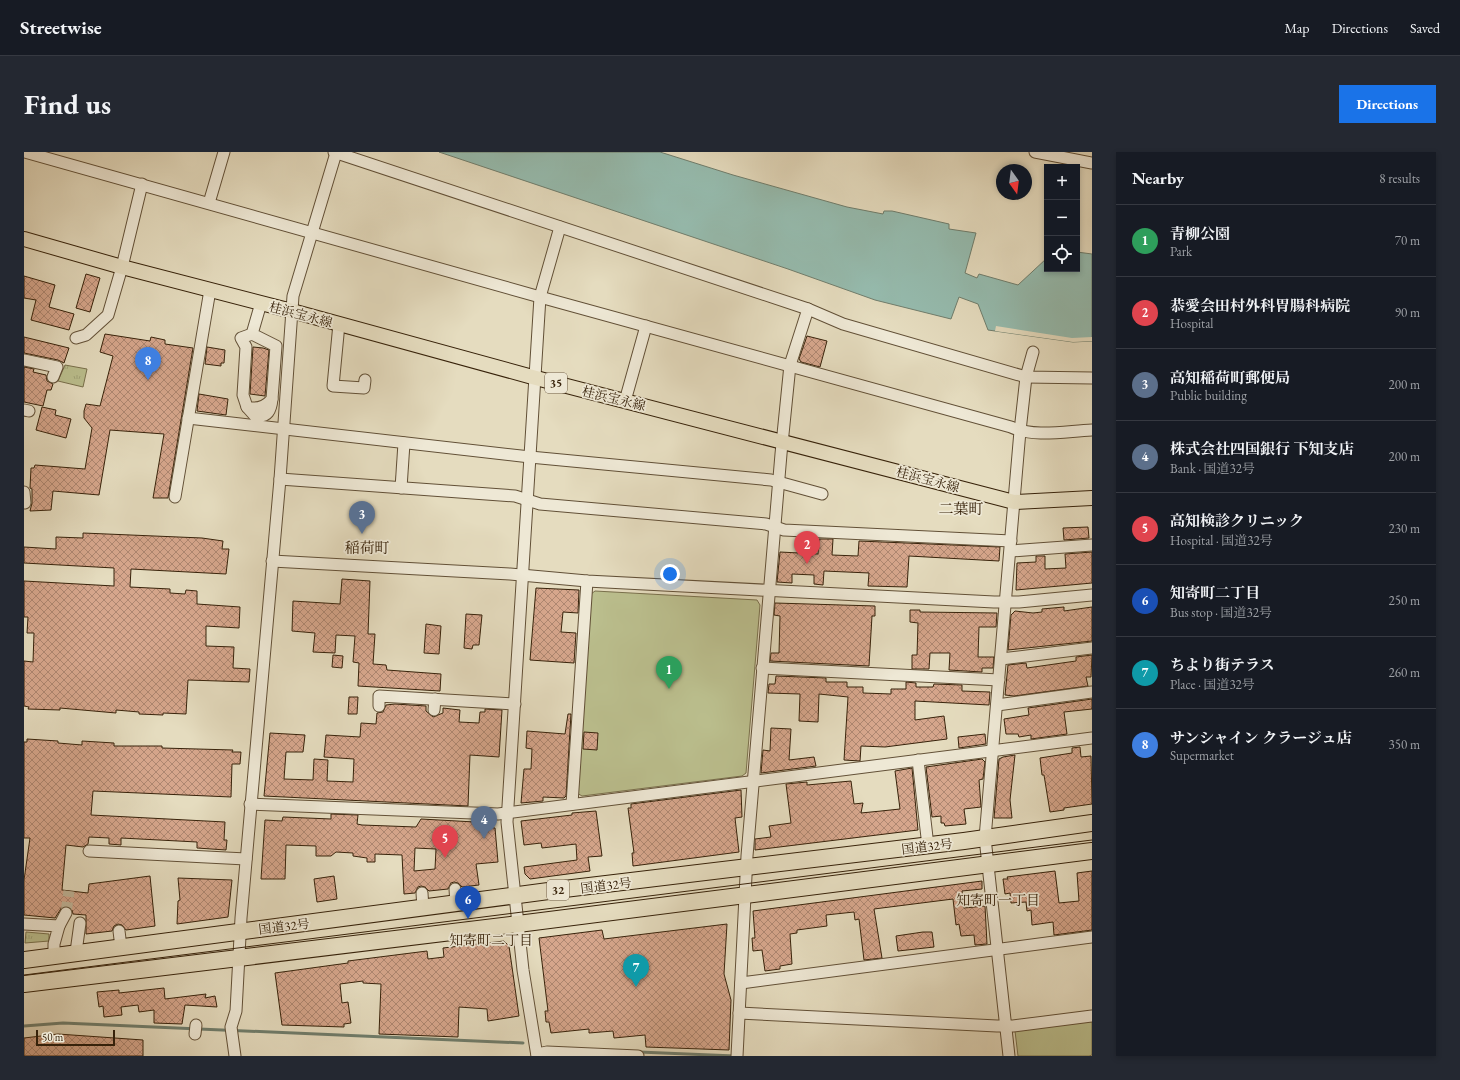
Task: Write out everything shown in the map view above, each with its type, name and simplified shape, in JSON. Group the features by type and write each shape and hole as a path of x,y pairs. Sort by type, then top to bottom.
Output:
{"highway":[{"name":"国道32号","path":"24,960 76,952 240,932 422,901 455,897 515,896 928,846 1092,823"},
{"name":"国道32号","path":"24,984 518,924 1092,851"}],"main road":[{"name":"桂浜宝永線","path":"24,239 122,267 292,311 536,378 1014,502 1092,498"}],"street":[{"path":"25,152 540,298 790,365 1011,427 1020,431 1031,433 1092,430"},
{"path":"209,203 224,152"},
{"path":"236,1056 231,1032 236,1014 238,958 250,804 280,479 293,296 335,152 808,309 843,324 1026,377 1092,378"},
{"path":"1035,152 1092,163"},
{"path":"76,338 86,335 108,315 122,267 142,184"},
{"path":"560,227 540,298 508,813 515,896 523,970 537,1055 547,1052 638,1056"},
{"path":"175,497 210,290"},
{"path":"252,334 261,303"},
{"path":"737,1053 746,868 762,668 790,365 808,309"},
{"path":"340,324 333,386 364,388 365,380"},
{"path":"626,401 646,326"},
{"path":"252,334 276,346 272,399 264,406 254,408 247,407 243,395 246,347 241,338 252,334"},
{"path":"1009,1056 985,838 994,750 1020,431 1026,377 1033,352"},
{"path":"24,360 57,367 53,377"},
{"path":"188,418 530,458 764,479 822,494"},
{"path":"401,488 404,443"},
{"path":"280,479 515,496 540,504 766,524 784,530 1011,546 1092,545"},
{"path":"272,561 587,581 1006,603 1092,595"},
{"path":"572,804 587,581"},
{"path":"1001,659 1092,648"},
{"path":"762,668 999,680"},
{"path":"997,705 1092,692"},
{"path":"378,706 379,696 434,705 514,704"},
{"path":"250,804 438,816 508,813 1092,738"},
{"path":"918,760 928,846"},
{"path":"89,851 246,859"},
{"path":"54,956 54,944 59,926 66,913"},
{"path":"76,952 80,923"},
{"path":"24,924 59,926"},
{"path":"119,931 121,947"},
{"path":"741,983 1092,937"},
{"path":"738,1013 1006,1026 1092,1016"}],"green space":[{"path":"65,365 87,369 83,387 58,381"},
{"path":"595,591 757,600 760,605 746,773 742,776 582,796 577,793 591,594"},
{"path":"26,932 49,934 49,941 25,943"},
{"path":"1092,1021 1092,1055 1018,1056 1015,1031"}],"water":[{"path":"439,152 660,152 733,175 847,207 883,214 884,211 892,211 949,224 949,229 976,233 965,273 977,278 979,274 1018,285 1044,261 1044,272 1080,272 1080,252 1092,254 1092,341 1073,342 988,330 978,304 959,297 951,319 875,300 788,269"}],"pier":[{"path":"996,326 1072,338 1092,337 1092,341 1073,342 995,331"}],"building":[{"path":"86,274 100,278 90,312 76,308"},
{"path":"24,276 55,285 49,307 74,314 69,330 31,320 36,300 24,298"},
{"path":"105,334 150,341 151,337 165,340 165,344 193,348 168,498 153,498 164,434 110,430 99,495 53,491 51,510 30,511 32,503 32,489 30,488 31,468 34,468 35,465 85,469 92,428 84,418 84,411 86,404 100,406 113,356 100,352"},
{"path":"807,336 827,341 820,367 801,362 799,359"},
{"path":"24,337 69,348 64,363 58,360 24,353"},
{"path":"207,347 225,350 224,363 221,363 221,366 205,364"},
{"path":"253,347 269,350 265,396 250,394"},
{"path":"24,367 34,369 33,372 46,375 47,381 53,384 51,390 47,390 43,406 24,402"},
{"path":"199,394 228,399 226,415 197,411"},
{"path":"42,407 56,410 55,415 71,419 66,438 36,430"},
{"path":"1088,527 1089,538 1064,540 1063,528"},
{"path":"83,533 202,538 223,541 222,549 229,549 226,574 131,569 130,587 170,589 170,593 185,594 186,590 197,591 197,604 240,607 239,628 206,626 206,646 234,647 233,668 250,669 249,682 188,680 186,714 139,714 139,712 116,710 116,713 60,708 60,710 28,709 29,707 24,706 24,661 33,662 34,633 27,633 28,617 24,617 24,581 114,586 114,568 24,563 24,547 56,549 56,537 83,538"},
{"path":"819,539 833,539 832,555 858,556 859,541 1000,547 999,561 909,556 907,587 868,586 869,573 824,571 823,585 814,584 814,575 792,574 792,583 777,582 780,552 818,554"},
{"path":"1092,552 1092,583 1016,590 1017,563 1036,562 1036,556 1045,556 1045,569 1066,568 1065,554"},
{"path":"342,579 370,581 368,634 375,634 373,664 386,665 387,670 441,674 440,691 358,686 359,663 353,662 355,636 336,635 335,653 313,652 315,633 292,631 293,601 340,604"},
{"path":"536,588 579,590 578,613 563,612 561,632 576,633 574,663 530,660"},
{"path":"775,603 875,606 875,616 872,616 869,666 770,661 771,653 779,653 780,616 774,615"},
{"path":"1064,607 1064,611 1092,607 1092,641 1008,650 1011,615 1015,611 1033,613 1042,612 1042,609"},
{"path":"910,610 920,610 920,612 997,613 996,627 979,627 978,657 994,657 993,668 982,668 982,672 949,670 950,653 930,653 929,669 912,669 912,655 917,655 918,623 910,622"},
{"path":"466,614 482,615 479,645 473,645 472,649 464,648"},
{"path":"426,624 441,626 439,654 424,653"},
{"path":"333,655 343,656 342,668 332,667"},
{"path":"1092,655 1091,677 1086,677 1088,686 1014,696 1005,695 1008,665 1026,663 1027,668 1076,661 1076,657"},
{"path":"776,676 826,678 826,682 847,682 847,687 863,687 863,693 891,694 891,689 906,689 906,682 916,683 916,687 933,687 934,684 962,685 962,691 990,692 989,705 915,701 915,720 944,716 947,739 885,747 861,746 860,761 844,760 848,697 819,694 818,722 799,721 800,694 768,693 769,684 775,684"},
{"path":"349,697 358,697 357,714 348,714"},
{"path":"1092,699 1092,709 1064,712 1067,734 1031,739 1031,735 1019,737 1018,734 1006,734 1004,719 1029,715 1028,708"},
{"path":"395,704 426,706 426,711 433,717 443,713 443,708 460,710 459,722 479,723 480,712 485,712 485,709 502,710 499,757 470,755 468,806 264,796 270,733 305,735 303,752 286,752 284,779 313,780 314,759 328,760 327,781 353,782 354,759 324,757 326,735 360,737 361,723 376,724 377,713 383,712 386,705"},
{"path":"568,714 571,714 566,796 564,798 543,797 543,801 521,803 524,769 531,769 532,749 526,748 527,731 565,734"},
{"path":"771,728 791,729 789,760 814,757 816,766 761,773 763,750 770,751"},
{"path":"584,732 598,733 597,750 583,749"},
{"path":"985,734 986,744 959,748 958,737"},
{"path":"27,739 58,741 58,743 82,745 82,741 114,743 114,746 162,746 162,748 233,750 232,752 241,752 240,764 232,764 231,797 93,791 91,815 225,822 224,840 227,840 226,850 197,848 197,842 121,838 121,845 109,844 109,838 89,837 88,844 83,847 66,845 62,890 88,893 89,884 150,876 155,926 126,930 122,925 118,924 114,926 112,931 86,934 86,915 73,914 69,907 62,907 55,918 24,915 24,880 30,838 24,838 24,742 27,742"},
{"path":"1080,747 1081,757 1091,756 1092,804 1064,808 1064,810 1050,812 1040,758 1072,753 1072,748"},
{"path":"1015,755 1010,800 1012,818 994,818 999,759"},
{"path":"982,759 985,762 983,779 979,780 981,807 964,809 966,824 945,826 944,823 941,823 941,816 932,817 926,767"},
{"path":"912,768 918,830 755,850 755,839 771,837 769,826 791,823 786,784 807,782 807,785 851,781 854,804 863,803 861,813 900,809 895,771"},
{"path":"741,790 742,817 735,818 739,852 633,866 632,853 634,853 628,808 631,808 631,804"},
{"path":"596,811 602,856 588,857 590,871 530,879 525,874 524,867 577,860 576,844 542,848 541,843 524,845 521,821"},
{"path":"331,814 358,815 357,824 416,827 421,819 475,822 479,827 495,828 498,862 476,864 479,885 462,887 458,883 454,882 451,883 448,889 429,891 425,887 421,886 418,887 415,893 404,894 402,855 375,854 375,862 367,862 367,858 353,856 353,853 336,852 331,856 316,856 316,846 286,845 285,879 261,879 265,820 282,821 283,817 331,819","holes":["415,848 436,849 435,869 414,871"]},
{"path":"1055,871 1059,903 1079,901 1077,873 1092,871 1092,930 1054,935 1053,922 1032,925 1031,910 1027,911 1026,902 1011,903 1010,893 1005,894 1003,879 1008,879 1007,877"},
{"path":"334,876 337,899 317,902 314,879"},
{"path":"178,878 232,880 228,917 177,924 178,901 180,900"},
{"path":"982,881 982,889 962,891 964,908 985,906 987,944 975,945 974,935 961,936 959,924 956,925 953,899 874,909 882,958 864,960 859,919 855,920 854,912 826,915 827,926 797,930 797,933 790,934 792,964 780,966 780,969 765,971 762,950 753,951 752,938 755,938 753,911"},
{"path":"727,924 724,974 731,1000 729,1050 646,1047 645,1035 614,1038 613,1031 589,1033 589,1029 551,1033 549,1022 546,1022 545,1011 548,1011 539,938 602,930 604,939"},
{"path":"932,932 934,947 898,951 896,936"},
{"path":"504,941 509,946 519,1016 488,1021 487,1009 459,1007 458,1037 379,1034 381,984 363,983 363,981 340,984 342,1003 348,1002 351,1023 344,1024 344,1027 282,1025 275,973 348,963 348,961 427,951 428,959 444,957 443,948"},
{"path":"164,988 165,999 206,994 205,998 215,996 217,1007 185,1005 182,1024 154,1023 154,1010 139,1012 138,1005 121,1007 122,1015 104,1017 103,1006 99,1007 97,992 119,990 119,993"},
{"path":"58,1034 143,1040 143,1056 24,1056 24,1038"}],"waterway":[{"path":"24,1026 63,1023 523,1043"},
{"path":"639,1052 735,1056"}],"tunnel":[{"path":"66,913 69,891"}],"tram line":[{"path":"24,975 1092,840"}],"place":[{"name":"サンシャイン クラージュ店","path":"148,380"},
{"name":"高知稲荷町郵便局","path":"362,534"},
{"name":"恭愛会田村外科胃腸科病院","path":"807,564"},
{"name":"青柳公園","path":"669,689"},
{"name":"株式会社四国銀行 下知支店","path":"484,839"},
{"name":"高知検診クリニック","path":"445,858"},
{"name":"知寄町二丁目","path":"468,919"},
{"name":"ちより街テラス","path":"636,987"}],"district":[{"name":"二葉町","path":"961,509"},
{"name":"稲荷町","path":"367,548"},
{"name":"知寄町一丁目","path":"998,900"},
{"name":"知寄町二丁目","path":"491,940"}]}
